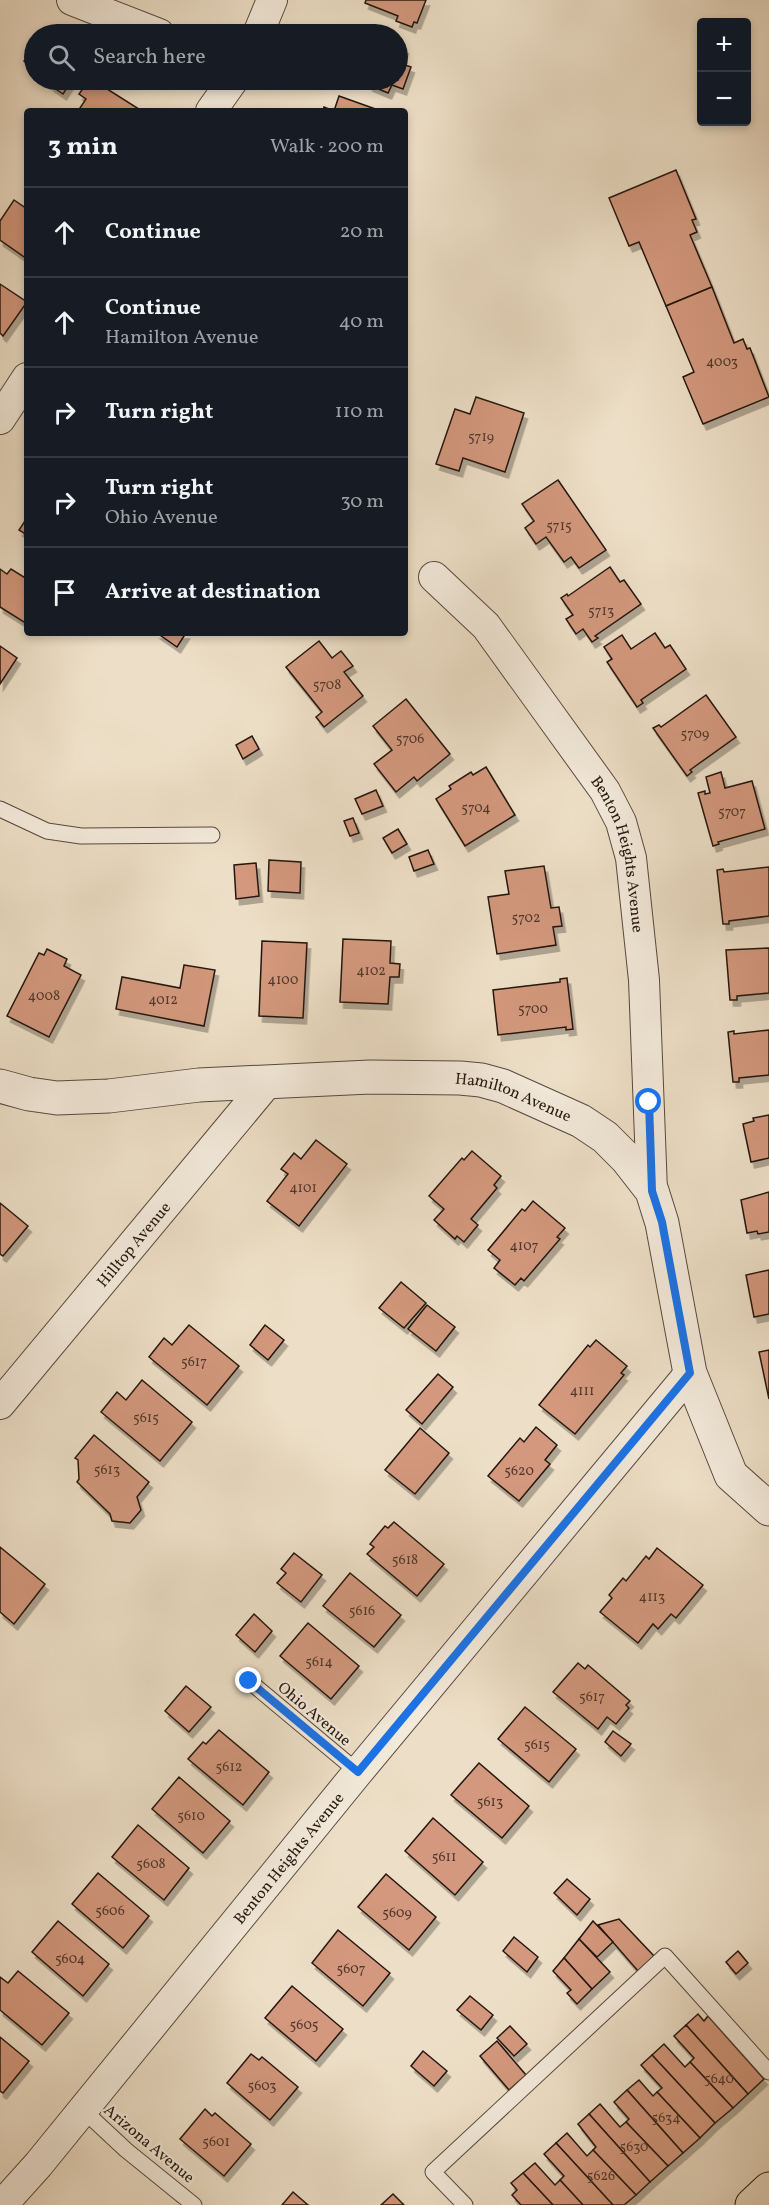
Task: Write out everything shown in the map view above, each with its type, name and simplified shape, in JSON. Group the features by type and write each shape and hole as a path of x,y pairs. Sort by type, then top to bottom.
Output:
{"main road":[{"path":"752,2205 769,2189"}],"street":[{"path":"72,0 133,24"},
{"path":"262,24 272,0"},
{"path":"213,108 226,90"},
{"path":"0,419 24,383"},
{"name":"Benton Heights Avenue","path":"434,577 486,626 605,791 621,822 631,858 644,980 652,1191"},
{"name":"Hamilton Avenue","path":"0,1086 29,1094 57,1098 109,1096 199,1085 370,1077 460,1078 492,1083 581,1121 627,1159 652,1191 662,1222 690,1373 731,1475 769,1509"},
{"name":"Hilltop Avenue","path":"0,1404 267,1083"},
{"name":"Benton Heights Avenue","path":"2,2205 38,2165 358,1772 690,1373"}],"lane":[{"path":"0,809 47,831 81,836 212,835"},
{"name":"Ohio Avenue","path":"249,1681 358,1772"},
{"path":"465,2205 433,2172 665,1956 769,2072"},
{"name":"Arizona Avenue","path":"82,2109 126,2150 194,2205"}],"building":[{"path":"366,0 426,0 417,23 414,22 412,27 396,21 398,16 365,3"},
{"path":"82,90 109,90 137,108 80,108 86,99 79,94"},
{"path":"339,96 373,108 335,108"},
{"path":"676,170 696,219 692,220 697,232 690,235 712,287 666,306 639,242 629,246 609,198"},
{"path":"14,200 24,207 24,257 0,240 0,221"},
{"path":"0,284 24,300 24,306 3,336 0,333"},
{"path":"712,287 734,343 743,339 747,349 750,348 769,397 703,424 683,377 694,372 666,306"},
{"path":"476,397 524,413 505,472 463,458 459,471 436,464 455,409 470,414"},
{"path":"558,480 606,550 579,568 571,557 564,562 546,537 536,544 525,528 534,521 522,504"},
{"path":"24,522 24,533 19,530"},
{"path":"610,567 620,582 624,580 641,604 595,636 598,638 592,642 583,629 576,634 566,619 573,615 561,598 567,594 568,596"},
{"path":"0,569 7,574 11,569 24,577 24,622 0,607"},
{"path":"655,633 665,648 670,645 686,669 641,700 643,703 637,707 607,662 612,659 604,647 622,635 631,649"},
{"path":"161,636 184,636 177,647"},
{"path":"319,641 332,658 341,651 353,666 344,672 363,696 324,727 316,717 322,712 286,667"},
{"path":"0,646 17,658 0,684"},
{"path":"706,695 736,737 690,770 692,772 687,776 653,728 659,725 661,727"},
{"path":"406,699 450,754 417,781 414,777 396,792 374,764 392,750 373,726"},
{"path":"252,736 259,749 243,759 236,745"},
{"path":"486,767 515,815 465,846 436,799 451,789 449,786 471,772 473,775"},
{"path":"721,772 725,788 752,781 765,829 718,842 719,844 713,846 698,793 705,791 705,794 710,793 706,777"},
{"path":"376,790 383,806 362,814 355,799"},
{"path":"353,818 359,833 350,836 344,821"},
{"path":"398,829 407,844 392,853 383,838"},
{"path":"428,850 434,864 414,871 409,857"},
{"path":"269,860 301,862 300,893 268,891"},
{"path":"256,863 259,896 236,899 234,865"},
{"path":"544,866 551,908 559,907 562,926 553,927 556,945 497,954 488,897 509,894 505,871"},
{"path":"769,867 769,916 729,921 729,924 723,924 717,870 723,869 724,872"},
{"path":"343,939 391,941 390,963 400,964 399,977 390,977 388,1004 340,1002"},
{"path":"262,941 307,943 303,1018 259,1016"},
{"path":"769,948 769,993 737,996 737,1000 730,1000 726,950"},
{"path":"47,949 67,959 64,966 81,975 49,1037 7,1016 39,953 44,955"},
{"path":"184,965 215,970 204,1026 116,1009 122,977 180,988"},
{"path":"567,978 573,1029 566,1030 566,1027 498,1035 493,990 560,982 560,979"},
{"path":"769,1030 769,1075 739,1078 739,1082 733,1082 728,1032 734,1031 734,1034"},
{"path":"769,1115 769,1158 751,1162 743,1124 754,1121 753,1118"},
{"path":"316,1140 347,1164 299,1226 267,1201 288,1174 281,1169 294,1153 301,1159"},
{"path":"472,1151 501,1176 494,1185 497,1188 471,1219 478,1225 464,1242 457,1236 455,1239 434,1220 444,1209 429,1196 462,1158 464,1160"},
{"path":"769,1192 769,1232 747,1233 741,1200"},
{"path":"533,1201 565,1228 557,1237 560,1239 524,1281 521,1278 515,1285 494,1268 500,1260 488,1250 522,1209 525,1211"},
{"path":"0,1203 28,1226 3,1256 0,1254"},
{"path":"769,1270 769,1314 754,1317 746,1275"},
{"path":"401,1282 426,1303 404,1328 379,1308"},
{"path":"427,1305 455,1327 436,1351 408,1329"},
{"path":"189,1325 239,1366 207,1405 149,1357 164,1338 172,1345"},
{"path":"265,1325 284,1340 268,1360 250,1345"},
{"path":"596,1340 627,1366 621,1373 624,1375 575,1434 539,1405 588,1345 590,1347"},
{"path":"769,1350 769,1399 759,1352"},
{"path":"438,1374 453,1387 422,1424 406,1410"},
{"path":"142,1380 192,1422 160,1461 101,1412 117,1392 126,1400"},
{"path":"536,1427 557,1445 545,1460 550,1464 519,1501 488,1476 520,1438 524,1442"},
{"path":"420,1428 449,1453 415,1494 385,1470"},
{"path":"94,1435 149,1482 137,1497 141,1510 130,1523 112,1521 110,1514 77,1482 79,1479 78,1460 75,1458"},
{"path":"394,1522 444,1564 417,1596 367,1554 374,1547 370,1544 385,1526 388,1528"},
{"path":"0,1547 45,1584 14,1624 0,1612"},
{"path":"657,1548 703,1585 676,1618 671,1614 658,1629 653,1624 638,1643 600,1612 612,1598 609,1595 623,1578 626,1581 646,1556 649,1559"},
{"path":"294,1553 322,1575 301,1602 277,1583 286,1573 281,1569"},
{"path":"350,1573 401,1615 374,1647 323,1606"},
{"path":"254,1614 272,1631 255,1652 236,1635"},
{"path":"308,1623 359,1666 331,1699 280,1656"},
{"path":"578,1663 585,1669 588,1665 630,1701 626,1705 629,1708 616,1724 607,1717 598,1729 553,1692"},
{"path":"186,1686 211,1707 189,1732 165,1711"},
{"path":"525,1707 576,1749 549,1782 498,1739"},
{"path":"219,1730 269,1772 243,1805 188,1759 203,1742 206,1744"},
{"path":"613,1731 631,1744 621,1756 605,1742"},
{"path":"479,1763 529,1806 502,1838 451,1795"},
{"path":"179,1777 230,1821 203,1853 152,1809"},
{"path":"433,1818 483,1862 455,1895 405,1851"},
{"path":"138,1825 189,1868 164,1900 112,1857"},
{"path":"98,1873 149,1916 123,1948 72,1904"},
{"path":"386,1874 436,1917 409,1950 358,1907"},
{"path":"567,1879 590,1899 577,1915 554,1893"},
{"path":"619,1919 654,1956 638,1971 598,1925"},
{"path":"58,1921 109,1964 83,1996 32,1952"},
{"path":"593,1921 613,1942 597,1957 579,1939"},
{"path":"338,1930 390,1973 363,2006 312,1963"},
{"path":"514,1937 538,1957 527,1972 503,1951"},
{"path":"579,1939 610,1972 592,1989 564,1958"},
{"path":"738,1951 748,1963 736,1974 726,1962"},
{"path":"564,1958 592,1989 577,2004 567,1993 571,1990 553,1971"},
{"path":"18,1971 69,2013 42,2045 0,2010 0,1977 8,1983"},
{"path":"292,1986 343,2029 316,2061 265,2018"},
{"path":"470,1996 493,2015 481,2030 457,2010"},
{"path":"698,2014 704,2021 708,2016 764,2079 748,2094 686,2025"},
{"path":"686,2025 748,2094 733,2108 690,2062 694,2058 674,2036"},
{"path":"510,2026 527,2044 514,2056 497,2038"},
{"path":"0,2037 29,2061 3,2093 0,2091"},
{"path":"497,2041 526,2075 509,2090 480,2056"},
{"path":"664,2044 685,2067 690,2062 733,2108 715,2123 652,2055"},
{"path":"423,2051 447,2071 434,2086 411,2066"},
{"path":"251,2054 259,2060 262,2057 298,2087 270,2120 227,2083"},
{"path":"652,2055 715,2123 700,2138 657,2092 662,2088 641,2065"},
{"path":"639,2080 653,2096 657,2092 700,2138 683,2153 627,2090"},
{"path":"627,2090 683,2153 668,2166 626,2122 629,2119 614,2102"},
{"path":"600,2104 620,2127 626,2122 668,2166 650,2182 589,2114"},
{"path":"205,2109 212,2116 215,2113 251,2144 224,2176 180,2139"},
{"path":"589,2114 650,2182 636,2195 593,2150 596,2147 578,2124"},
{"path":"567,2133 587,2156 593,2150 636,2195 624,2205 613,2205 556,2143"},
{"path":"556,2143 613,2205 583,2205 560,2180 564,2176 544,2154"},
{"path":"535,2163 555,2185 560,2180 583,2205 553,2205 523,2173"},
{"path":"523,2173 553,2205 521,2205 512,2195 517,2190 511,2183"},
{"path":"293,2192 308,2205 282,2205"},
{"path":"393,2194 404,2205 381,2205"}],"route":[{"path":"249,1681 358,1772 690,1373 662,1222 652,1191 649,1102"}]}
